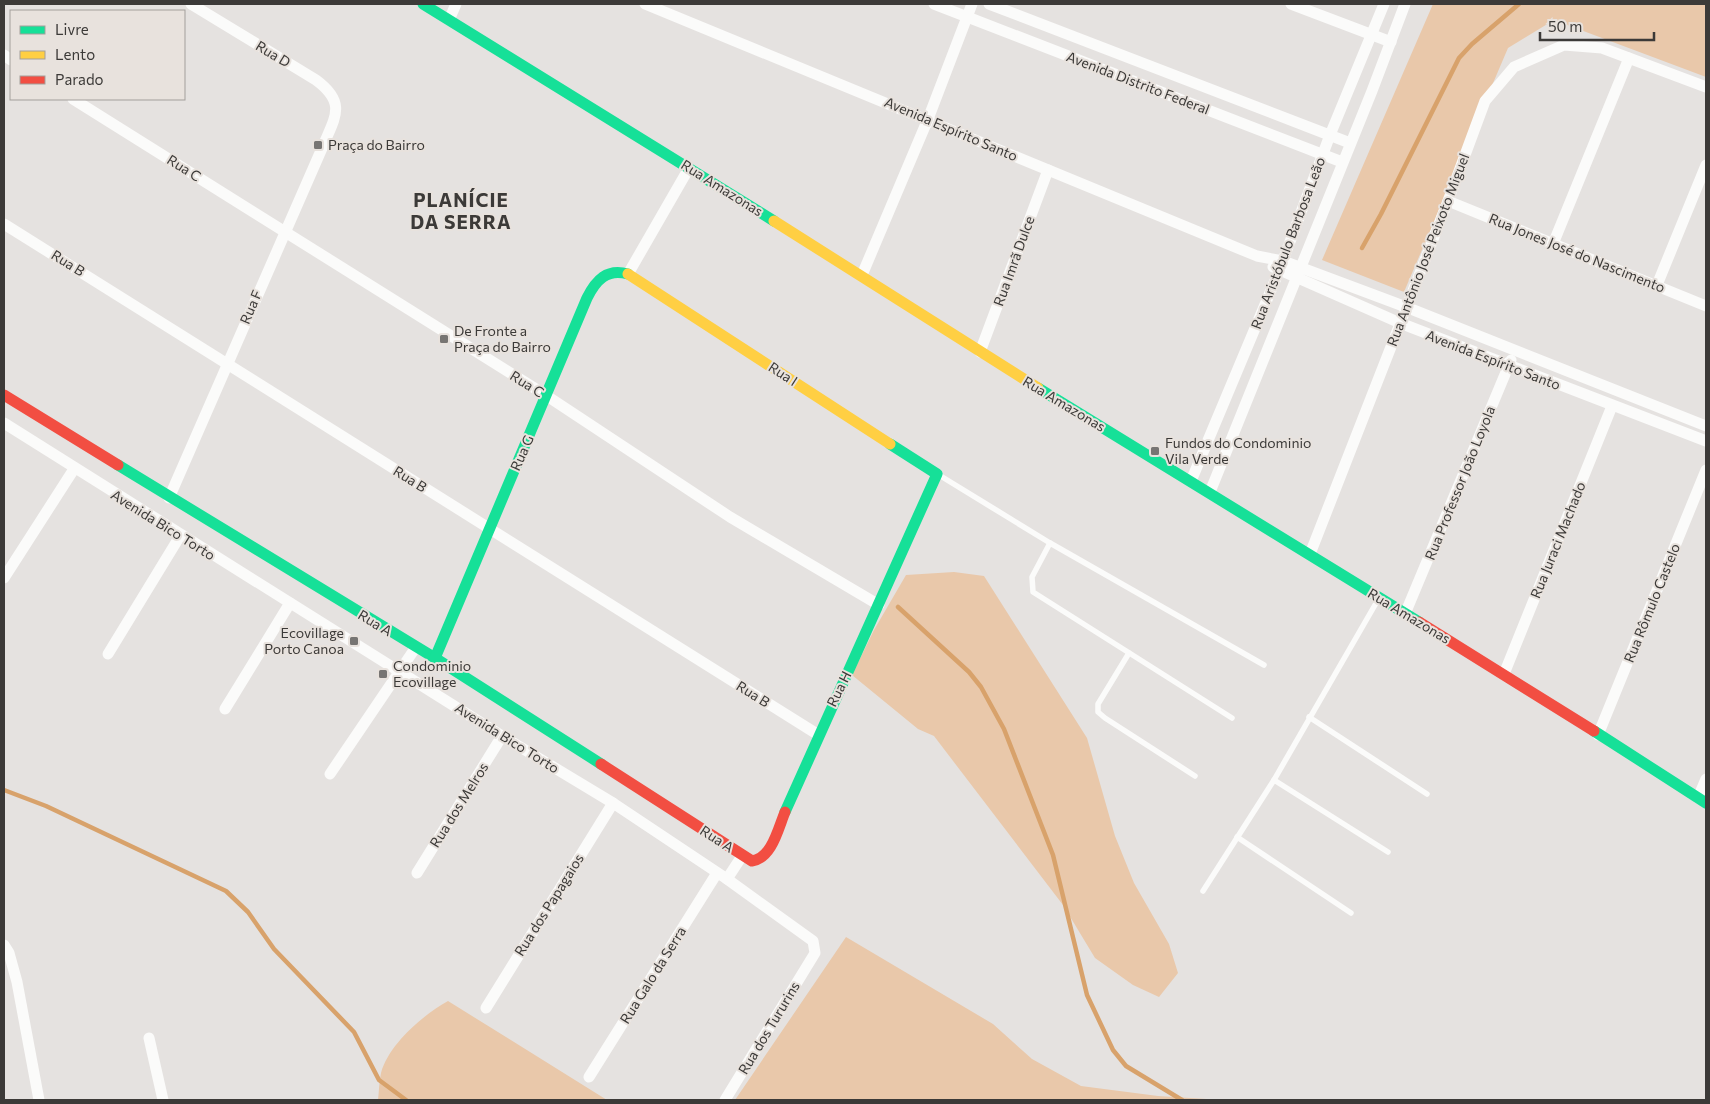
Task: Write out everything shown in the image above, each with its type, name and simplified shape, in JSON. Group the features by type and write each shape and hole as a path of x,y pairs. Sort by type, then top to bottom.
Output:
{"street":[{"name":"Rua D","path":"191,4 324,86 335,99 335,117"},
{"name":"Rua Amazonas","path":"423,4 862,275 980,352 1504,674 1702,800"},
{"path":"449,20 456,4"},
{"name":"Avenida Espírito Santo","path":"645,4 1298,273 1400,323 1706,441"},
{"name":"Avenida Distrito Federal","path":"934,4 1342,162"},
{"path":"862,275 928,119 972,4"},
{"name":"Avenida Distrito Federal","path":"989,4 1350,143"},
{"path":"1291,4 1391,42"},
{"name":"Rua Aristóbulo Barbosa Leão","path":"1192,481 1281,266 1330,135 1384,4"},
{"path":"1210,492 1405,4"},
{"name":"Rua Antônio José Peixoto Miguel","path":"1310,554 1448,201 1485,101 1514,67 1564,45 1602,48 1706,87"},
{"path":"1553,244 1629,58"},
{"name":"Rua C","path":"75,100 547,396 730,517 879,605"},
{"name":"Rua F","path":"169,498 335,117"},
{"path":"1657,285 1706,165"},
{"path":"628,274 689,168"},
{"name":"Rua Imrã Dulce","path":"980,352 1048,170"},
{"name":"Rua Jones José do Nascimento","path":"1448,201 1706,306"},
{"name":"Rua B","path":"4,224 227,362 489,529 817,734"},
{"name":"Rua G","path":"434,658 547,396 587,298 596,282 608,272 616,271 628,274"},
{"name":"Avenida Espírito Santo","path":"1298,273 1406,307 1514,352 1706,426"},
{"name":"Rua I","path":"628,274 937,474"},
{"name":"Rua Professor João Loyola","path":"1405,614 1514,352"},
{"name":"Rua A","path":"4,395 169,498 434,658 742,856"},
{"name":"Rua Juraci Machado","path":"1504,674 1612,406"},
{"name":"Avenida Bico Torto","path":"4,423 180,536 612,802 722,876 813,941 816,949 813,956"},
{"path":"4,578 74,469"},
{"name":"Rua Rômulo Castelo","path":"1598,735 1706,470"},
{"name":"Rua H","path":"742,856 755,860 766,854 817,734 879,605 937,474"},
{"path":"108,654 180,536"},
{"path":"225,709 290,603"},
{"path":"330,774 401,672 416,647"},
{"name":"Rua dos Melros","path":"417,873 502,736"},
{"path":"1702,800 1706,779"},
{"name":"Rua dos Papagaios","path":"486,1008 612,802"},
{"path":"722,876 742,856"},
{"name":"Rua Galo da Serra","path":"589,1077 722,876"},
{"path":"4,945 9,953 17,982 39,1100"},
{"name":"Rua dos Tururins","path":"724,1100 813,956"},
{"path":"148,1038 163,1100"}],"lane":[{"path":"937,474 1050,544 1264,665"},
{"path":"1050,544 1032,577 1033,592 1232,718"},
{"path":"1202,891 1274,780 1379,598"},
{"path":"1129,653 1098,704 1098,712 1195,776"},
{"path":"1309,717 1427,794"},
{"path":"1274,780 1388,852"},
{"path":"1237,837 1351,913"}],"shaded area":[{"path":"1433,4 1706,4 1706,77 1554,20 1508,48 1404,292 1322,260"},
{"path":"954,572 984,576 1087,738 1115,836 1134,883 1169,944 1178,973 1159,997 1133,985 1095,958 1063,905 934,736 918,729 852,675 874,630 906,575"},
{"path":"846,937 993,1024 1032,1059 1081,1086 1158,1096 1223,1100 735,1100"},
{"path":"448,1001 607,1100 378,1100 381,1073 391,1051 418,1022"}],"waterway":[{"path":"1362,248 1459,58 1472,44 1519,4"},
{"path":"898,607 969,672 981,687 1004,729 1053,855 1087,995 1113,1050 1126,1066 1182,1100"},
{"path":"4,790 46,806 226,891 248,912 274,949 354,1032 379,1080 406,1100"}],"traffic: fast":[{"path":"423,4 774,221"},
{"path":"435,658 587,298 598,281 608,274 628,274"},
{"path":"1038,388 1419,622"},
{"path":"785,812 937,474 890,444"},
{"path":"118,465 435,658 601,764"},
{"path":"1594,731 1706,803"}],"traffic: slow":[{"path":"774,221 1038,388"},
{"path":"628,274 890,444"}],"traffic: jam":[{"path":"4,395 118,465"},
{"path":"1419,622 1594,731"},
{"path":"601,764 752,861 759,859 769,849 785,812"}],"place":[{"name":"Praça do Bairro","path":"318,145"},
{"name":"De Fronte a Praça do Bairro","path":"444,339"},
{"name":"Fundos do Condominio Vila Verde","path":"1155,451"},
{"name":"Ecovillage Porto Canoa","path":"354,641"},
{"name":"Condominio Ecovillage","path":"383,674"}],"district":[{"name":"PLANÍCIE DA SERRA","path":"461,211"}]}
